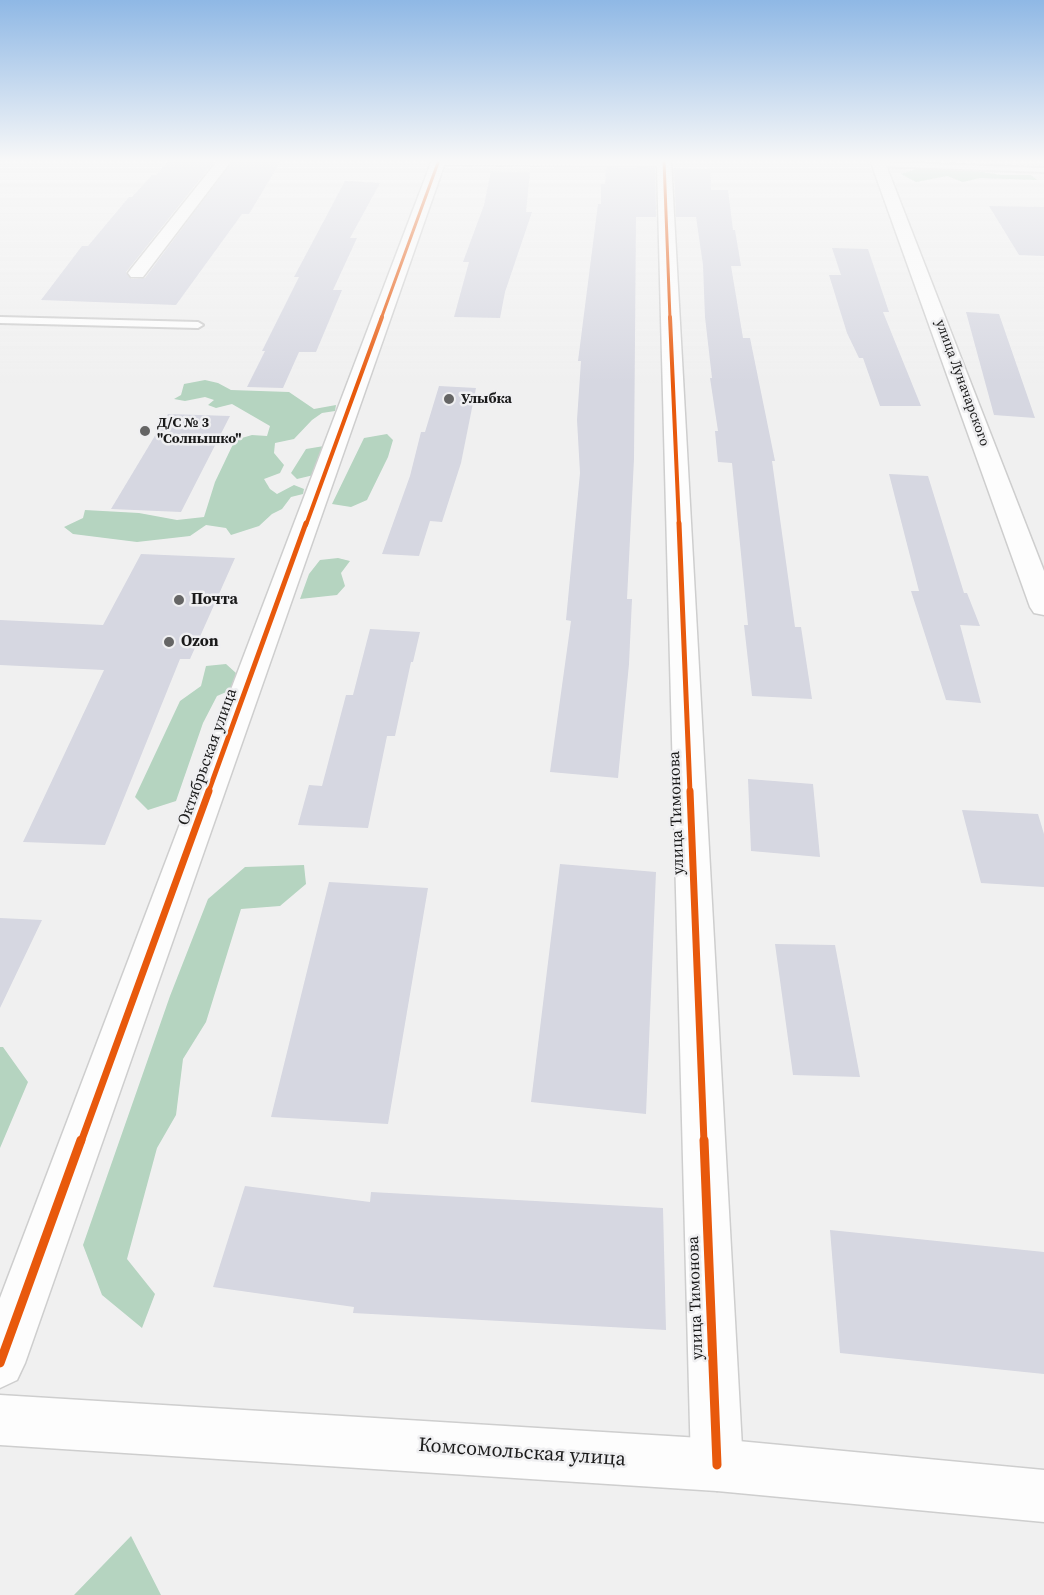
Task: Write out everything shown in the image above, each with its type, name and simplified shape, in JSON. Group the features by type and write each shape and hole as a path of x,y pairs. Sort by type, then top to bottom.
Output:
{"street":[{"path":"137,273 167,234"},
{"name":"Октябрьская улица","path":"0,1363 412,234"},
{"name":"улица Тимонова","path":"667,234 717,1465"},
{"name":"улица Луначарского","path":"906,234 1044,607"},
{"name":"Комсомольская улица","path":"0,1420 717,1465 1044,1496"}],"lane":[{"path":"0,320 198,325"}],"green space":[{"path":"205,380 218,383 231,390 289,392 314,409 336,405 335,411 322,413 294,439 275,443 274,453 284,465 280,473 264,479 270,489 277,494 294,485 304,489 303,494 291,497 282,509 272,514 259,526 231,535 226,528 206,525 190,536 137,542 73,534 64,527 83,518 85,510 139,513 177,520 204,517 215,482 235,440 252,435 267,436 270,426 232,404 216,408 208,405 214,400 205,397 185,401 174,399 181,395 184,384"},
{"path":"387,434 393,440 388,457 367,500 351,507 332,504 364,438"},
{"path":"324,446 318,474 297,479 291,473 306,449"},
{"path":"338,558 350,561 341,573 345,586 337,595 300,599 309,574 320,560"},
{"path":"226,664 236,673 231,690 217,696 203,723 176,801 148,810 135,797 180,701 201,686 206,666"},
{"path":"304,865 306,884 280,906 241,909 206,1022 183,1059 176,1115 157,1148 127,1259 155,1294 142,1328 102,1295 83,1245 170,996 208,899 245,867"},
{"path":"0,1047 3,1047 28,1082 0,1148"},
{"path":"131,1536 161,1595 74,1595"}],"building":[{"path":"98,234 156,234 126,272 131,279 145,278 178,234 227,234 176,305 41,300 82,246 88,246"},
{"path":"317,234 352,234 350,238 357,238 333,290 342,290 316,352 299,352 283,388 247,387 265,351 262,351 299,277 294,277"},
{"path":"473,234 524,234 505,292 500,318 454,317 469,262 463,262"},
{"path":"594,234 636,234 634,459 627,599 632,599 629,664 618,778 550,772 571,621 566,620 580,473 577,420 581,361 578,361"},
{"path":"699,234 736,234 741,266 731,266 743,338 750,338 775,461 772,461 795,627 801,627 812,699 752,696 744,625 748,625 732,463 718,462 715,431 718,431 710,378 712,378 705,317 703,265"},
{"path":"1006,234 1044,234 1044,256 1019,255"},
{"path":"832,248 868,249 889,312 883,312 921,406 880,406 863,358 859,358 847,333 829,275 841,275"},
{"path":"966,312 999,314 1035,418 994,415"},
{"path":"439,386 476,388 461,463 442,522 430,521 419,556 382,554 410,476 421,432 425,432"},
{"path":"168,414 230,416 181,512 111,509"},
{"path":"889,474 928,476 964,593 967,593 980,626 960,625 981,703 946,700 911,591 919,591"},
{"path":"141,554 235,558 190,659 180,659 105,845 23,842 104,670 0,665 0,620 103,625"},
{"path":"370,629 420,632 395,736 387,736 368,828 298,825 309,785 322,786 346,695 353,695"},
{"path":"748,779 813,784 820,857 751,851"},
{"path":"962,810 1038,814 1044,834 1044,887 981,883"},
{"path":"560,864 656,872 646,1114 531,1102"},
{"path":"329,882 428,888 388,1124 271,1117"},
{"path":"0,918 42,920 0,1008"},
{"path":"775,944 835,945 860,1077 793,1075"},
{"path":"245,1186 370,1202 371,1192 663,1208 666,1330 353,1313 354,1307 213,1287"},
{"path":"830,1230 1044,1252 1044,1374 840,1353"}],"cycle path":[{"path":"0,1363 412,234"},
{"path":"667,234 717,1465"}],"place":[{"name":"Улыбка","path":"449,399"},
{"name":"Д/С № 3 \"Солнышко\"","path":"145,431"},
{"name":"Почта","path":"179,600"},
{"name":"Ozon","path":"169,642"}]}
